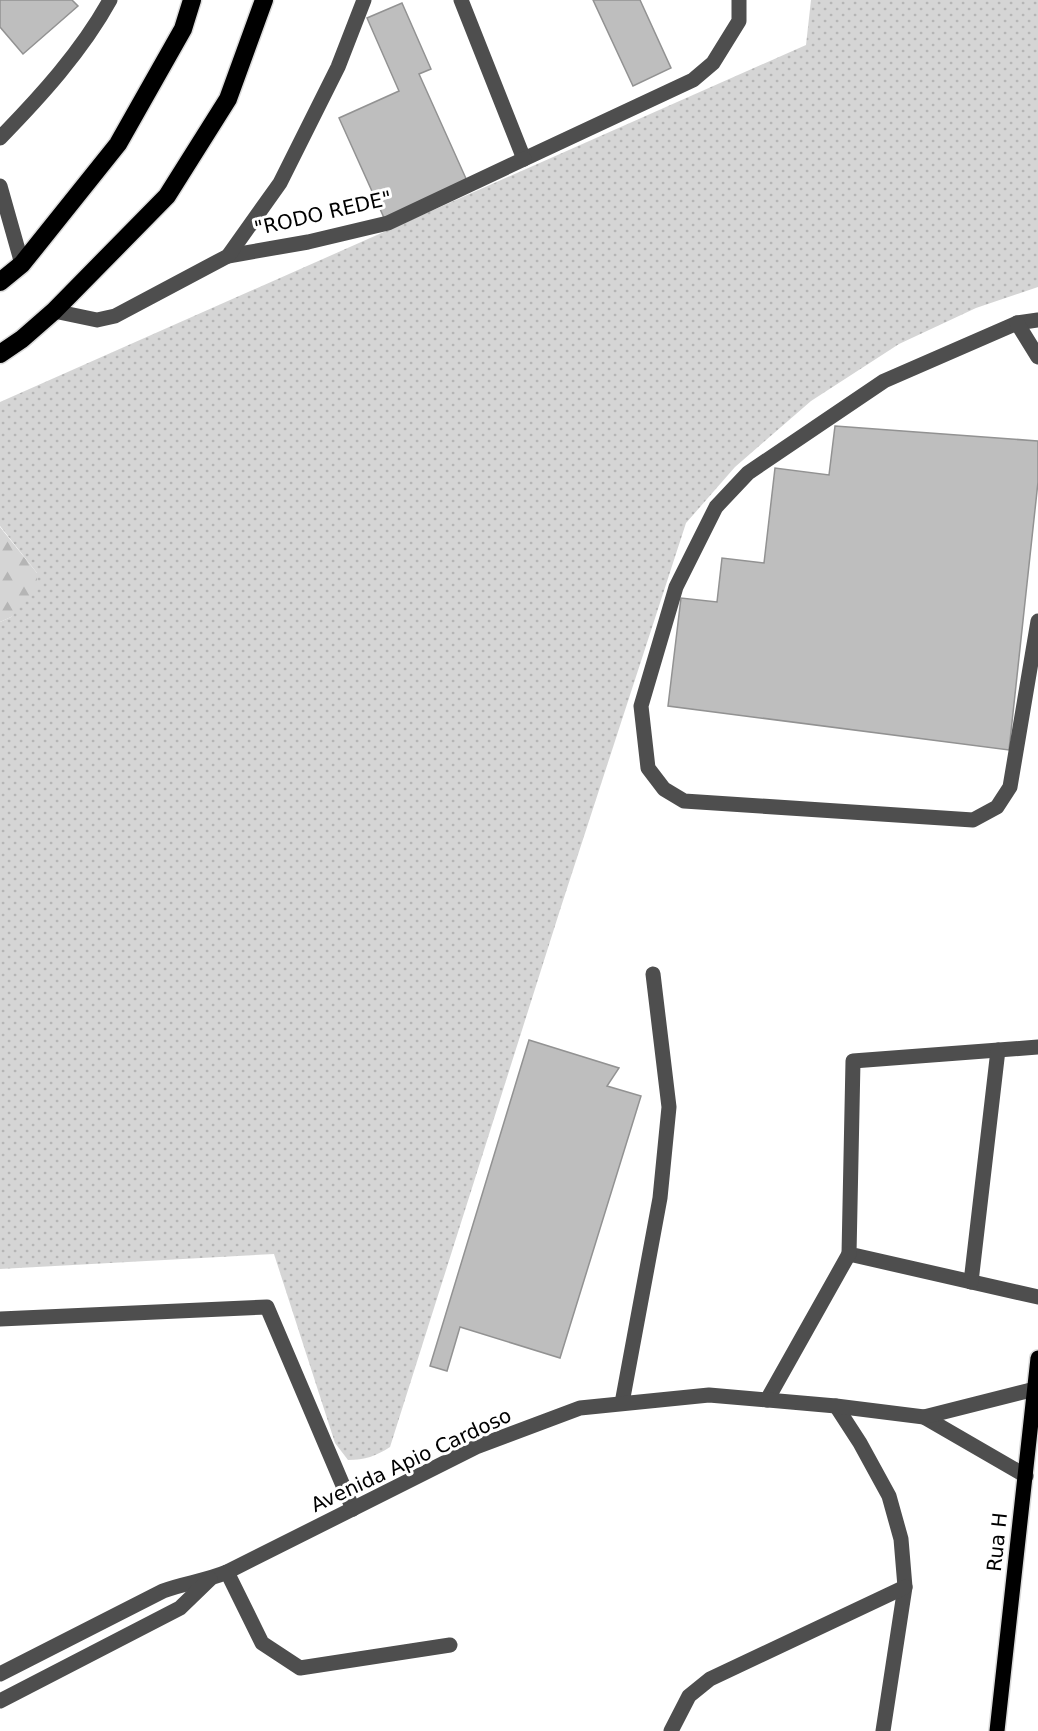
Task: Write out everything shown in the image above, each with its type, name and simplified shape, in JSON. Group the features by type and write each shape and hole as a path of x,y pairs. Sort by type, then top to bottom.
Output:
{"highway":[{"path":"0,282 22,264 118,144 183,29 192,0"},
{"path":"0,354 22,339 54,311 167,196 228,99 264,0"}],"main road":[{"name":"Rua H","path":"997,1731 1038,1358"}],"street":[{"path":"0,138 24,114 71,57 110,0"},
{"name":"\"RODO REDE\"","path":"228,256 280,183 338,67 364,0"},
{"path":"461,0 524,159"},
{"name":"\"RODO REDE\"","path":"54,311 97,320 116,315 228,256 308,242 388,224 693,81 712,63 739,21 739,0"},
{"path":"0,186 22,264"},
{"path":"1038,320 1017,323 884,381 748,473 716,507 676,587 641,706 648,768 664,789 684,801 973,820 997,807 1010,787 1038,621"},
{"path":"1017,323 1038,357"},
{"path":"622,1403 660,1198 669,1107 653,974"},
{"path":"767,1400 849,1254 853,1061 1038,1047"},
{"path":"971,1282 998,1050"},
{"path":"849,1254 1038,1297"},
{"path":"0,1319 267,1306 353,1509"},
{"name":"Avenida Apio Cardoso","path":"0,1674 163,1592 182,1584 210,1580 227,1572 476,1447 580,1408 709,1395 836,1406 924,1417 1035,1389"},
{"path":"836,1406 860,1443 888,1496 901,1539 905,1587 883,1731"},
{"name":"Avenida Apio Cardoso","path":"924,1417 1026,1476"},
{"path":"227,1572 262,1643 300,1668 450,1645"},
{"name":"Avenida Apio Cardoso","path":"0,1701 180,1608 210,1580"},
{"path":"671,1731 689,1696 710,1679 905,1587"}],"green space":[{"path":"811,0 1038,0 1038,287 976,308 899,344 811,401 735,467 686,523 560,910 390,1447 370,1457 348,1460 335,1443 274,1254 0,1269 0,622 11,617 37,573 0,526 0,402 806,45"},
{"path":"0,527 37,573 37,588 11,617 0,622"}],"building":[{"path":"0,0 72,0 78,6 23,54 0,27"},
{"path":"593,0 640,0 671,68 633,86"},
{"path":"402,3 431,69 419,74 468,183 385,220 339,118 399,91 367,18"},
{"path":"835,426 1038,441 1038,482 1009,750 668,706 681,598 717,602 722,558 764,563 775,468 829,475"},
{"path":"529,1040 619,1068 607,1086 641,1096 560,1358 460,1327 447,1371 430,1366"}]}
